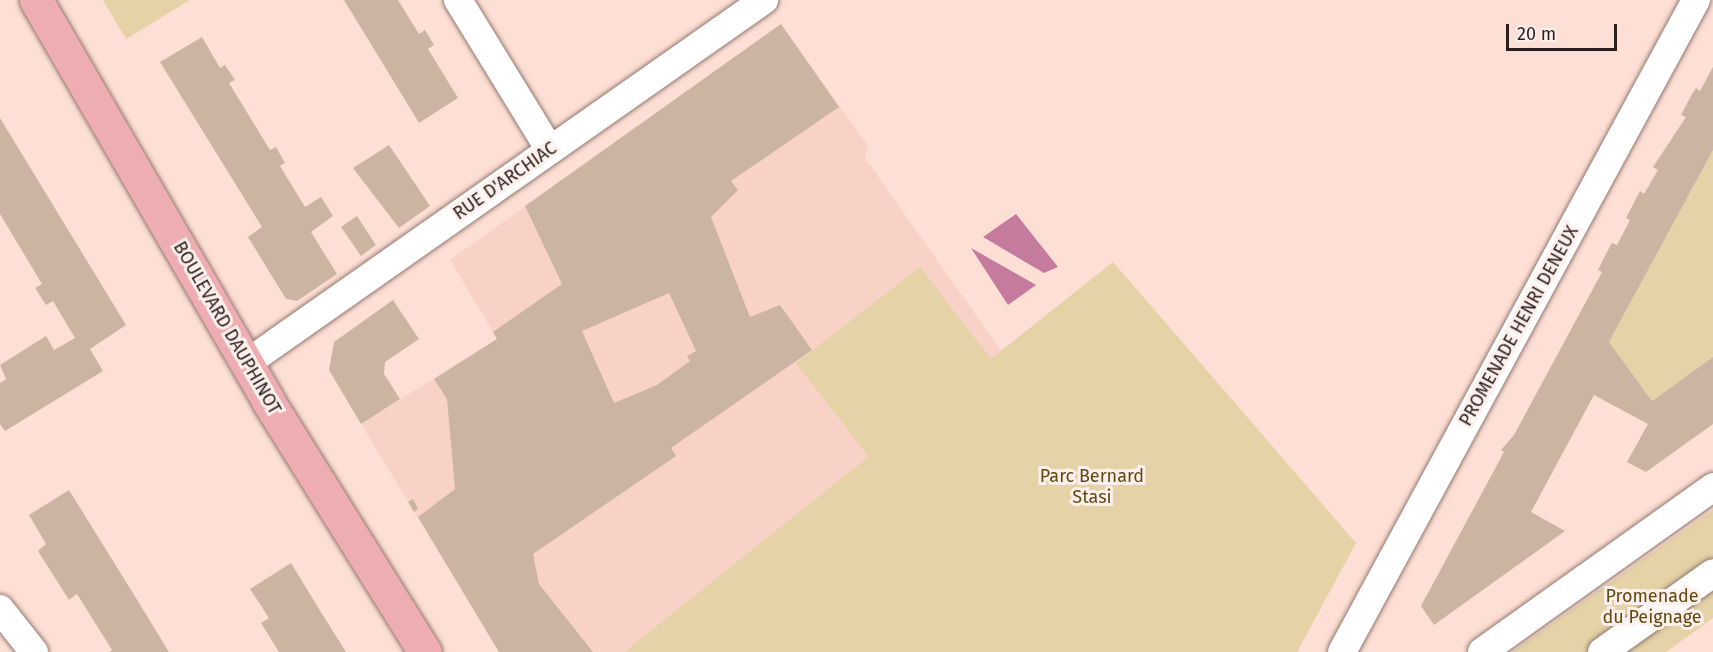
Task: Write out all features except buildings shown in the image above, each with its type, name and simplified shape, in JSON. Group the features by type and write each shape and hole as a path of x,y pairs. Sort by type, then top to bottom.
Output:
{"main road":[{"name":"BOULEVARD DAUPHINOT","path":"36,0 247,363 425,652"}],"street":[{"path":"458,0 550,150"},
{"name":"RUE D'ARCHIAC","path":"247,363 764,0"},
{"name":"PROMENADE HENRI DENEUX","path":"1342,652 1696,0"},
{"path":"1482,652 1713,487"},
{"path":"1602,652 1713,573"},
{"path":"0,609 34,652"}],"shaded area":[{"path":"781,24 868,146 865,158 1002,352 624,652 499,652 361,424 497,339 450,260"},
{"path":"1016,214 1058,267 1044,273 983,237"},
{"path":"971,248 1036,285 1008,305"}],"green space":[{"path":"103,0 190,0 126,39"},
{"path":"1713,150 1713,357 1652,401 1609,342"},
{"name":"Parc Bernard Stasi","path":"1113,262 1356,543 1297,652 624,652 882,446 868,456 796,363 920,267 991,359"},
{"name":"Promenade du Peignage","path":"1713,510 1713,618 1666,652 1512,652"}]}
